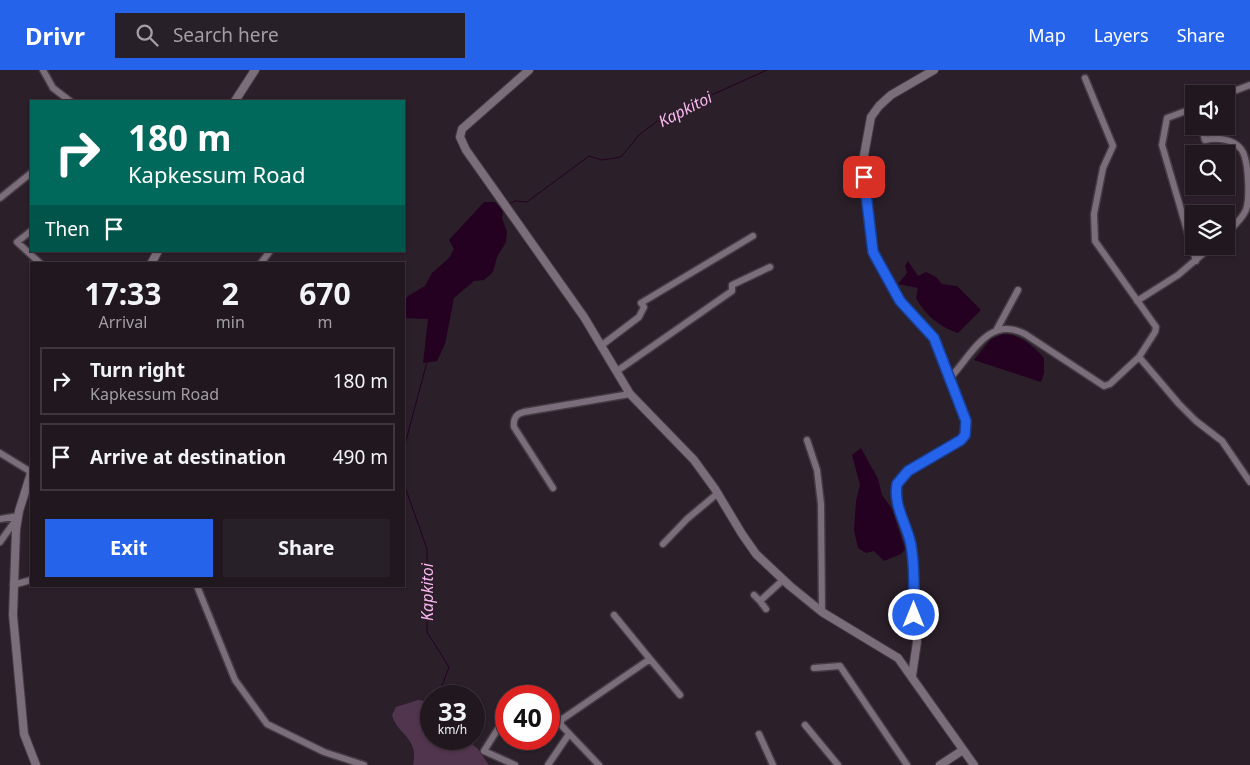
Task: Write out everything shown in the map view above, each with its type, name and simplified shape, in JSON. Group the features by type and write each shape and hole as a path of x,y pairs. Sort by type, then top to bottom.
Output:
{"street":[{"path":"43,70 53,88 69,100"},
{"path":"236,100 255,70"},
{"path":"530,70 462,129 460,137 466,150 602,345 630,394 684,448 718,493 756,554 783,580 822,612 898,658 974,765"},
{"path":"912,676 916,642 913,561 910,542 896,492 897,484 903,474 936,456 965,435 966,421 934,338 900,301 873,252 863,161 871,117 879,106 891,96 934,70"},
{"path":"997,329 1017,330 1026,334 1104,386 1110,384 1139,357 1156,328 1108,262 1093,235 1094,214 1103,168 1114,146 1085,78"},
{"path":"1235,90 1250,84"},
{"path":"1185,111 1168,118 1162,145 1196,261"},
{"path":"1204,135 1206,140 1213,138 1231,142 1242,150 1246,162 1249,195 1246,210 1235,223"},
{"path":"0,198 30,174"},
{"path":"30,232 17,242 39,262"},
{"path":"602,345 639,317 644,307 641,302 753,236"},
{"path":"1137,301 1202,255"},
{"path":"618,371 732,291 732,285 770,267"},
{"path":"951,378 986,336 997,329 1018,290"},
{"path":"1139,357 1196,421 1222,441 1250,482"},
{"path":"553,488 514,427 513,421 516,416 524,412 630,394"},
{"path":"807,440 817,470 821,504 822,612"},
{"path":"0,453 30,471"},
{"path":"30,475 18,516 12,615 24,734 36,765"},
{"path":"663,544 687,519 718,493"},
{"path":"0,519 18,516"},
{"path":"0,542 18,516"},
{"path":"13,585 30,580"},
{"path":"760,601 783,580"},
{"path":"197,587 236,680 267,724 324,752 364,765"},
{"path":"754,595 766,609"},
{"path":"614,615 680,696"},
{"path":"599,765 561,725 561,720 650,659"},
{"path":"814,668 840,666 907,765"},
{"path":"805,725 838,765"},
{"path":"495,734 484,751 515,765"},
{"path":"548,765 569,734"},
{"path":"759,734 772,765"},
{"path":"940,765 963,750"}],"shaded area":[{"path":"484,202 495,202 503,211 502,218 507,232 506,242 497,257 493,272 484,280 474,281 454,298 445,344 437,361 423,363 428,319 405,318 405,300 408,296 425,286 432,273 449,258 454,249 449,240"},
{"path":"908,261 918,276 926,272 936,277 942,284 957,286 981,310 958,333 939,324 928,315 916,298 918,288 898,284 907,273 905,266"},
{"path":"1003,334 1021,338 1044,358 1044,373 1041,382 974,360 991,339"},
{"path":"861,448 878,479 882,495 892,509 905,549 901,554 884,561 874,551 866,553 858,548 854,530 856,501 860,485 852,455"},
{"path":"420,700 420,750 479,750 489,765 413,765 414,756 411,742 399,728 392,715 396,707"}],"waterway":[{"name":"Kapkitoi","path":"509,204 515,201 527,202 589,156 602,160 621,157 639,135 663,117 767,70"},
{"name":"Kapkitoi","path":"405,444 427,362"},
{"name":"Kapkitoi","path":"405,487 427,549 427,632 449,667 442,685"}],"route":[{"path":"864,177 873,252 900,301 930,332 938,344 966,421 965,435 961,440 903,474 897,484 898,506 910,542 913,561 914,615"}]}
